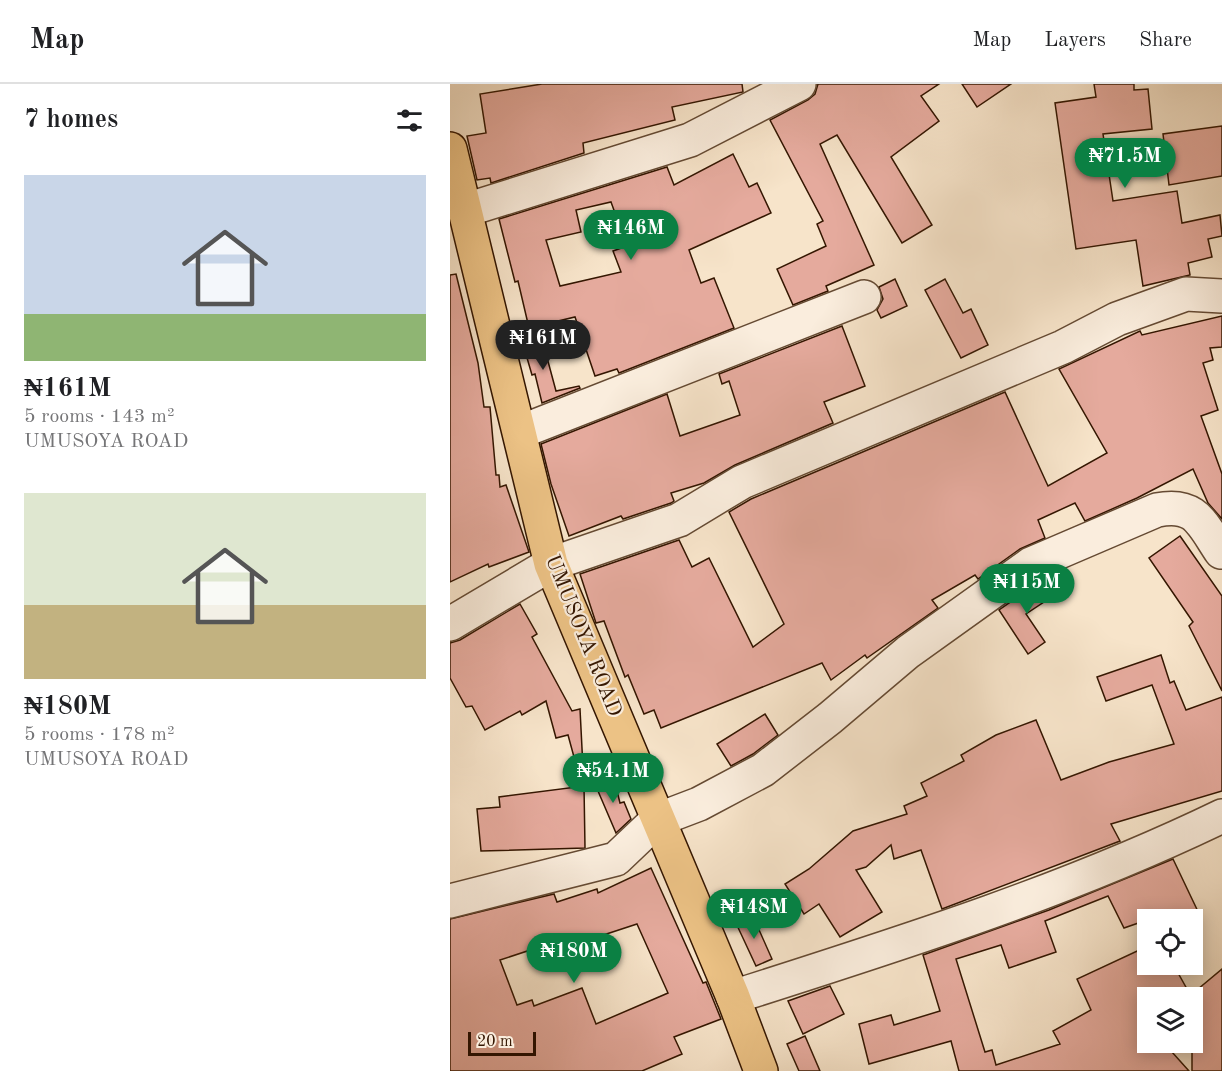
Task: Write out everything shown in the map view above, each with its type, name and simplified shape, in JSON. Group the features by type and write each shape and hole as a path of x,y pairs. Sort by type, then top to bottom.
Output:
{"main road":[{"name":"UMUSOYA ROAD","path":"452,166 466,210 551,564 733,997 761,1071"}],"street":[{"path":"466,210 690,140 799,84"},
{"path":"450,624 551,564 679,520 742,482 1063,346 1118,319 1186,294 1222,296"},
{"path":"520,432 864,297"},
{"path":"450,901 616,859 657,820 699,804 763,770 908,652 1031,564 1157,510 1175,506 1198,516 1221,552"},
{"path":"733,997 891,947 1086,878 1222,816"}],"building":[{"path":"542,84 742,84 743,92 672,107 675,120 583,143 584,153 491,183 490,178 477,180 467,136 486,133 480,94"},
{"path":"818,84 939,84 921,96 939,121 891,157 932,225 902,243 837,135 820,144 874,265 826,286 828,291 793,305 777,269 826,246 817,224 823,221 770,120 808,100 815,94"},
{"path":"962,84 1011,84 977,107"},
{"path":"1094,84 1134,84 1134,90 1148,89 1152,129 1103,134 1113,201 1177,191 1182,223 1220,215 1222,236 1208,239 1212,257 1188,263 1190,275 1143,286 1136,240 1076,249 1055,103 1096,97"},
{"path":"1222,126 1222,176 1169,185 1163,134"},
{"path":"733,154 749,187 757,183 771,213 689,250 701,283 714,278 734,328 619,373 617,369 595,376 575,317 529,328 518,281 515,282 499,219 667,167 674,185","holes":["611,202 627,246 613,251 621,272 560,286 546,240 581,232 576,210"]},
{"path":"456,274 478,363 484,407 490,407 496,475 499,475 500,487 506,485 529,552 489,567 488,564 450,582 450,275"},
{"path":"895,279 907,306 881,318 877,310 883,299 879,287"},
{"path":"945,279 963,313 971,309 988,345 961,358 925,290"},
{"path":"1222,316 1222,347 1210,348 1213,360 1203,363 1218,410 1201,416 1222,474 1222,519 1208,503 1193,469 1137,498 1085,521 1075,503 1038,520 1045,538 1020,549 978,579 975,575 932,600 938,608 867,658 865,655 831,680 822,663 661,728 654,710 644,714 628,675 625,677 604,621 596,623 580,574 679,540 692,567 709,558 753,647 784,624 729,512 751,499 1005,392 1048,486 1107,453 1059,369 1140,331 1142,335"},
{"path":"842,326 865,386 824,402 833,423 735,465 704,483 671,493 674,501 671,503 623,519 621,516 569,536 551,484 541,444 667,394 680,436 740,415 729,381 722,384 719,374"},
{"path":"542,339 556,391 579,386 580,388 542,403 535,374 532,375 523,344"},
{"path":"1180,536 1222,596 1222,691 1189,626 1193,622 1149,558"},
{"path":"1045,578 1056,594 1026,614 1045,642 1028,654 999,610"},
{"path":"520,604 537,634 532,637 572,711 580,709 583,768 577,768 568,735 556,738 546,701 522,715 520,711 485,730 472,706 466,707 450,678 450,643 460,640"},
{"path":"1161,655 1170,683 1174,681 1186,710 1222,697 1222,791 1111,824 1120,841 942,909 921,850 894,859 891,845 866,867 856,870 882,912 840,937 819,904 804,914 785,884 809,869 853,831 907,814 904,806 927,796 921,783 964,761 961,755 996,735 1036,720 1061,780 1109,762 1174,744 1152,685 1106,701 1097,677"},
{"path":"765,714 778,735 753,754 731,766 717,744"},
{"path":"614,779 620,803 624,802 631,819 616,833 595,784"},
{"path":"584,786 585,848 481,851 477,809 500,807 499,797"},
{"path":"1173,859 1197,909 1137,909 1137,923 1124,928 1108,896 1045,921 1056,952 1009,968 1001,945 956,959 985,1052 992,1050 996,1065 1060,1044 1053,1031 1091,1010 1077,979 1137,951 1137,975 1179,975 1186,987 1137,987 1137,1053 1173,1053 1189,1071 959,1071 951,1041 869,1064 859,1024 891,1015 894,1025 940,1011 923,955 1049,910"},
{"path":"651,868 703,983 706,982 721,1019 674,1037 682,1054 642,1071 450,1071 450,919 554,894 557,902 597,889 598,893","holes":["637,924 668,993 596,1024 582,988 534,1006 532,1000 517,1005 500,960 579,934 582,942"]},
{"path":"752,914 772,959 756,966 735,921"},
{"path":"1222,969 1222,1071 1192,1071 1192,1053 1203,1053 1203,987 1200,987"},
{"path":"830,986 844,1014 803,1034 788,1001"},
{"path":"805,1036 820,1071 799,1071 787,1044"}]}
